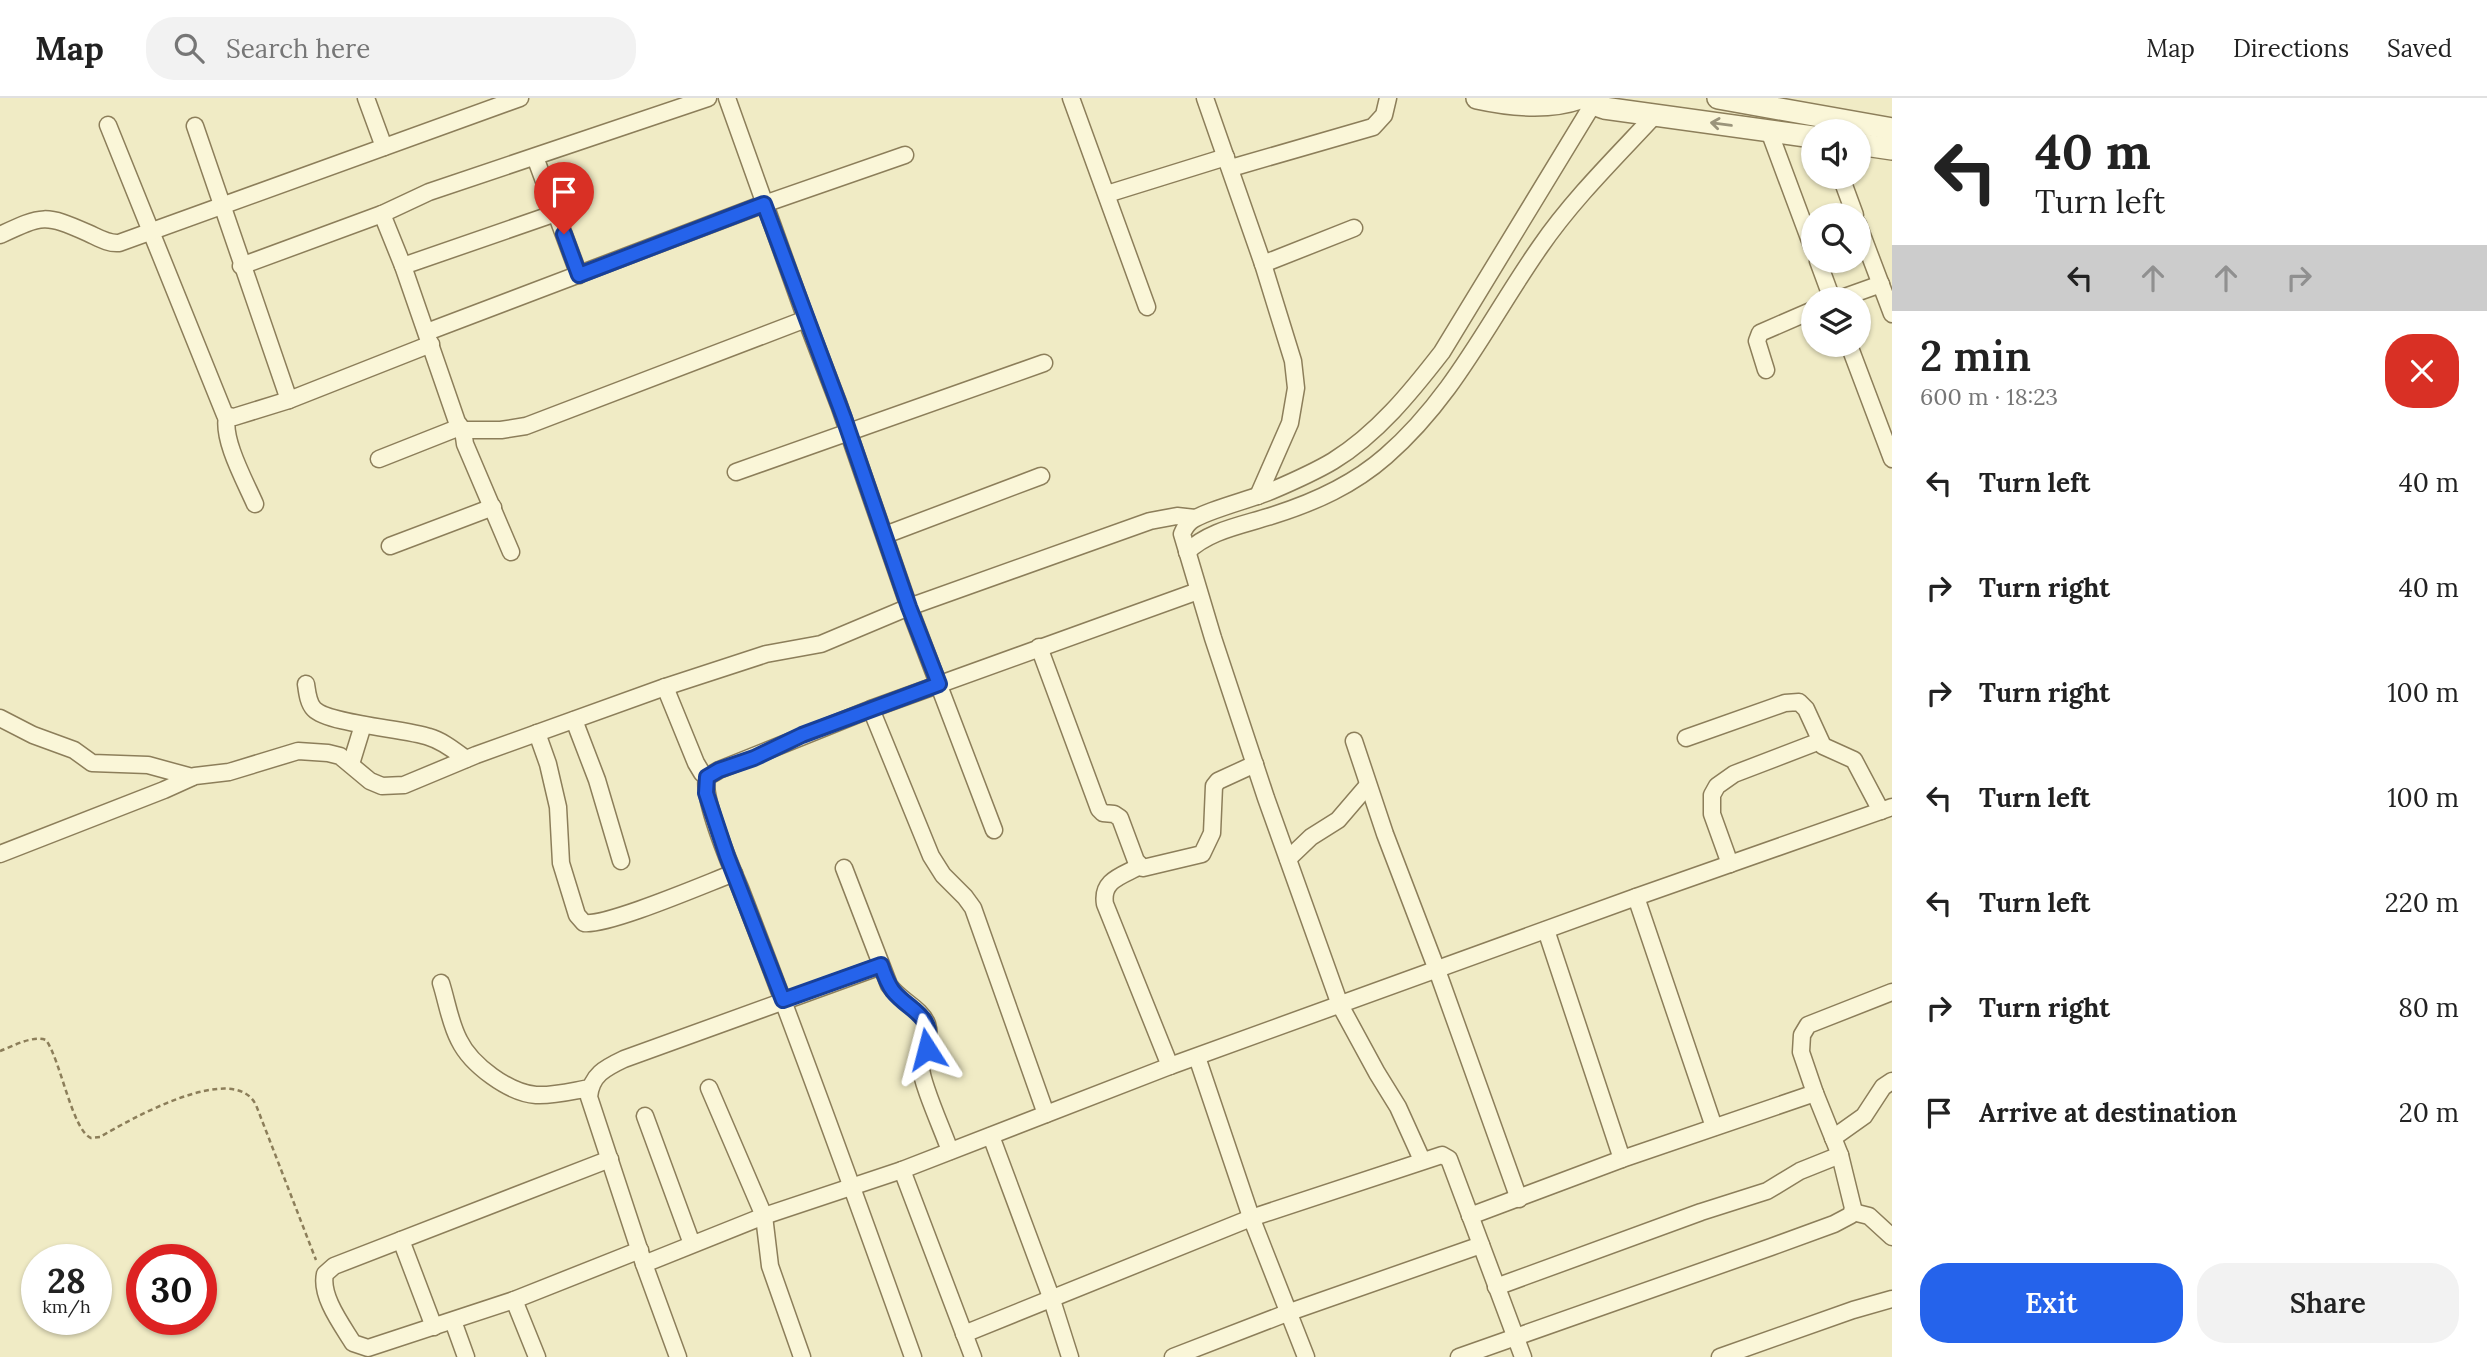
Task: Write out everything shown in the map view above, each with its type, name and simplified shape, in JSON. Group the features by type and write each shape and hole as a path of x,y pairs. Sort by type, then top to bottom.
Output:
{"street":[{"path":"366,98 384,147"},
{"path":"0,236 35,221 47,219 60,220 111,243 120,243 520,98"},
{"path":"241,266 382,214 429,192 708,98"},
{"path":"727,98 886,535 909,607 993,830"},
{"path":"1071,98 1147,307"},
{"path":"1205,98 1263,264 1293,361 1297,388 1290,423 1258,496"},
{"path":"1107,194 1373,128 1384,115 1388,98"},
{"path":"1477,98 1492,102 1544,104 1587,100 1655,115 1801,135"},
{"path":"1717,98 1892,128"},
{"path":"1422,1160 1403,1116 1340,1005 1255,764 1182,534 1184,528 1195,518 1258,496 1311,473 1349,450 1416,385 1465,317 1587,100"},
{"path":"1187,552 1206,537 1322,498 1353,481 1403,440 1442,399 1460,374 1551,231 1655,115"},
{"path":"108,125 222,412 228,416 289,400 579,275 764,204 905,155"},
{"path":"195,126 289,400"},
{"path":"1769,131 1801,217"},
{"path":"1871,146 1892,149"},
{"path":"535,157 579,275"},
{"path":"404,266 556,213"},
{"path":"382,214 404,266 466,444 511,552"},
{"path":"1263,264 1354,228"},
{"path":"1871,258 1892,314"},
{"path":"1871,288 1881,284"},
{"path":"1766,370 1757,341 1759,333 1801,315"},
{"path":"379,459 462,428 501,430 526,426 806,318"},
{"path":"1854,357 1888,434 1892,459"},
{"path":"736,472 1044,363"},
{"path":"228,416 225,426 228,440 255,504"},
{"path":"886,535 1041,475"},
{"path":"390,546 493,507"},
{"path":"0,853 199,774 229,772 285,754 307,751 340,756 370,781 394,787 537,733 766,654 821,644 909,607 1150,521 1177,516 1195,518"},
{"path":"707,777 871,709 1198,591"},
{"path":"1039,647 1099,809 1103,813 1114,814 1120,818 1140,866"},
{"path":"306,684 314,710 321,714 430,737 466,759"},
{"path":"665,688 696,763 707,777"},
{"path":"610,1159 334,1266 323,1278 331,1303 353,1343 360,1347 375,1347 642,1257 692,1244 764,1216 853,1188 1170,1066 1886,809 1854,760 1827,748 1819,741 1806,709 1799,702 1792,702 1686,738"},
{"path":"871,709 931,856 943,875 973,908 1046,1114"},
{"path":"0,718 33,735 74,750 92,764 148,765 192,777"},
{"path":"574,720 597,779 621,861"},
{"path":"351,764 363,725"},
{"path":"537,733 558,807 561,863 577,915 584,923 595,923 734,873"},
{"path":"1354,741 1519,1199"},
{"path":"1730,864 1712,814 1712,795 1717,786 1734,774 1819,741"},
{"path":"1170,1066 1105,904 1104,890 1110,883 1140,866 1147,868 1202,854 1212,833 1214,786 1218,781 1255,764"},
{"path":"707,777 706,793 734,873 853,1188 912,1357"},
{"path":"1288,859 1311,837 1338,820 1368,785"},
{"path":"844,868 894,992 922,1016 927,1026 929,1041 921,1069 950,1151"},
{"path":"1636,897 1714,1127"},
{"path":"1546,930 1622,1159"},
{"path":"678,1357 589,1097 593,1078 624,1059 881,965"},
{"path":"441,983 458,1040 482,1069 505,1083 534,1095 590,1088"},
{"path":"1853,1212 1840,1155 1815,1093 1800,1041 1808,1025 1892,992"},
{"path":"1197,1057 1251,1218 1306,1357"},
{"path":"1833,1138 1864,1116 1884,1087 1892,1081"},
{"path":"709,1088 764,1216 770,1266 802,1357"},
{"path":"1470,1216 1622,1159 1815,1093"},
{"path":"645,1116 692,1244"},
{"path":"991,1136 1051,1297 1070,1357"},
{"path":"964,1334 1251,1218 1438,1154 1446,1156 1523,1357"},
{"path":"1496,1287 1701,1212 1767,1191 1800,1171 1840,1155"},
{"path":"902,1170 972,1357"},
{"path":"1853,1212 1870,1216 1892,1237"},
{"path":"1459,1357 1834,1224 1846,1219 1853,1212"},
{"path":"401,1240 434,1327"},
{"path":"1173,1357 1287,1313 1481,1245"},
{"path":"1720,1357 1892,1299"},
{"path":"514,1300 537,1357"},
{"path":"453,1321 466,1357"}],"path":[{"path":"0,1051 34,1039 46,1040 62,1074 80,1130 91,1138 100,1137 161,1105 214,1090 230,1088 248,1094 256,1105 323,1278"}],"route":[{"path":"564,234 579,275 764,204 939,684 802,735 754,758 710,774 705,781 706,793 727,856 783,1000 881,965 894,992 925,1021 929,1033 927,1049"}]}
